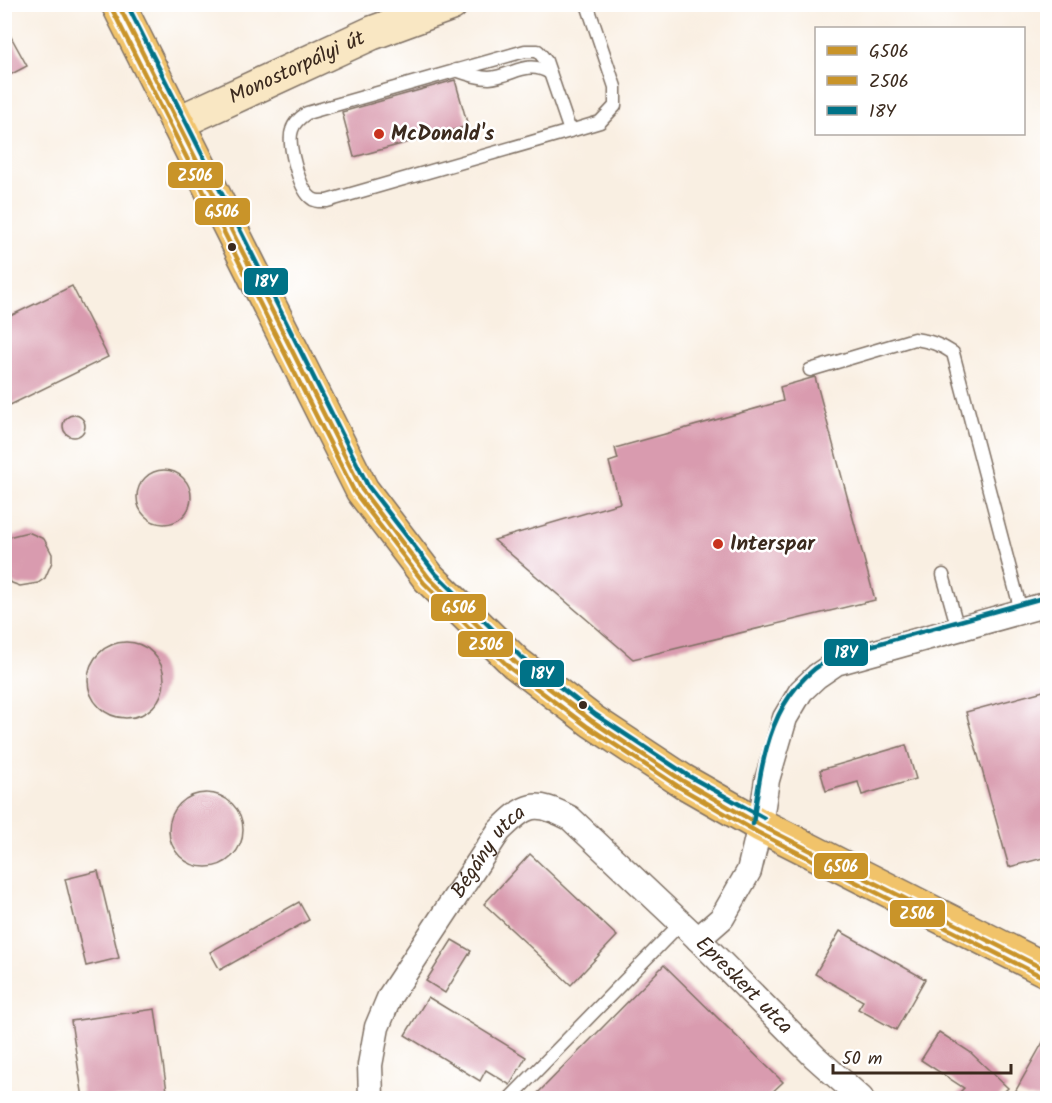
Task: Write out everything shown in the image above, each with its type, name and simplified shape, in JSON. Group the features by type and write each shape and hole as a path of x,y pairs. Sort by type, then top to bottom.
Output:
{"main road":[{"path":"118,4 362,490 429,578 516,663 592,721 683,781 760,825 1047,971"}],"street":[{"name":"Monostorpályi út","path":"177,123 372,33 451,4"},
{"name":"Epreskert utca","path":"861,1098 815,1057 689,931 722,918 749,871 760,825 767,780 785,718 801,692 817,676 836,663 1047,604"},
{"name":"Bégány utca","path":"371,1098 370,1065 377,1027 390,996 499,831 519,811 535,806 553,809 570,818 689,931"}],"lane":[{"path":"570,130 546,61 538,51 525,51 307,112 292,129 289,142 303,188 316,201 327,201 600,122 615,106 615,87 587,4"},
{"path":"810,370 914,339 935,343 953,353 1021,611"},
{"path":"943,575 958,629"},
{"path":"510,1098 689,931"}],"building":[{"path":"4,24 27,66 4,78"},
{"path":"455,80 468,126 354,157 342,112"},
{"path":"72,286 108,357 4,408 4,319"},
{"path":"815,377 875,600 633,659 494,540 620,503 609,462 618,459 615,448 783,401 780,387"},
{"path":"74,415 82,418 85,426 82,434 74,437 66,434 63,426 66,418"},
{"path":"164,470 174,472 183,478 189,487 191,497 189,507 183,516 174,522 164,524 154,522 145,516 139,507 137,497 139,487 145,478 154,472"},
{"path":"28,532 44,539 52,554 52,562 45,578 38,583 20,586 4,576 4,542 12,536"},
{"path":"134,642 147,648 158,659 164,672 162,695 147,712 134,718 118,718 105,712 90,695 88,672 94,659 111,644"},
{"path":"1047,690 1047,857 1009,867 966,712"},
{"path":"906,745 916,779 862,795 858,782 826,791 820,770"},
{"path":"206,793 220,796 232,804 240,816 243,830 240,844 232,856 220,864 206,867 192,864 180,856 172,844 169,830 172,816 180,804 192,796"},
{"path":"530,854 617,936 571,985 484,904"},
{"path":"98,871 119,958 86,966 65,879"},
{"path":"299,902 309,920 220,970 210,952"},
{"path":"840,931 925,979 896,1030 858,1009 863,1001 815,974"},
{"path":"452,940 471,951 445,993 426,981"},
{"path":"664,965 783,1082 766,1098 533,1098"},
{"path":"428,997 526,1057 510,1085 486,1070 480,1081 405,1035"},
{"path":"155,1009 168,1098 83,1098 71,1021"},
{"path":"939,1032 970,1052 1008,1088 998,1098 954,1098 964,1088 921,1060"},
{"path":"1047,1035 1047,1098 1027,1098 1015,1092"}],"transit line":[{"name":"G506","path":"118,4 362,490 429,578 516,663 592,721 683,781 760,825 1048,971"},
{"name":"18Y","path":"127,4 368,486 435,573 521,657 596,715 687,775 764,818"},
{"name":"Z506","path":"111,7 355,493 424,583 511,669 588,727 679,787 757,832 1045,978"},
{"name":"18Y","path":"753,824 760,775 773,728 796,688 813,671 834,656 1046,597"}],"place":[{"name":"McDonald's","path":"379,134"},
{"name":"Interspar","path":"718,544"}]}
